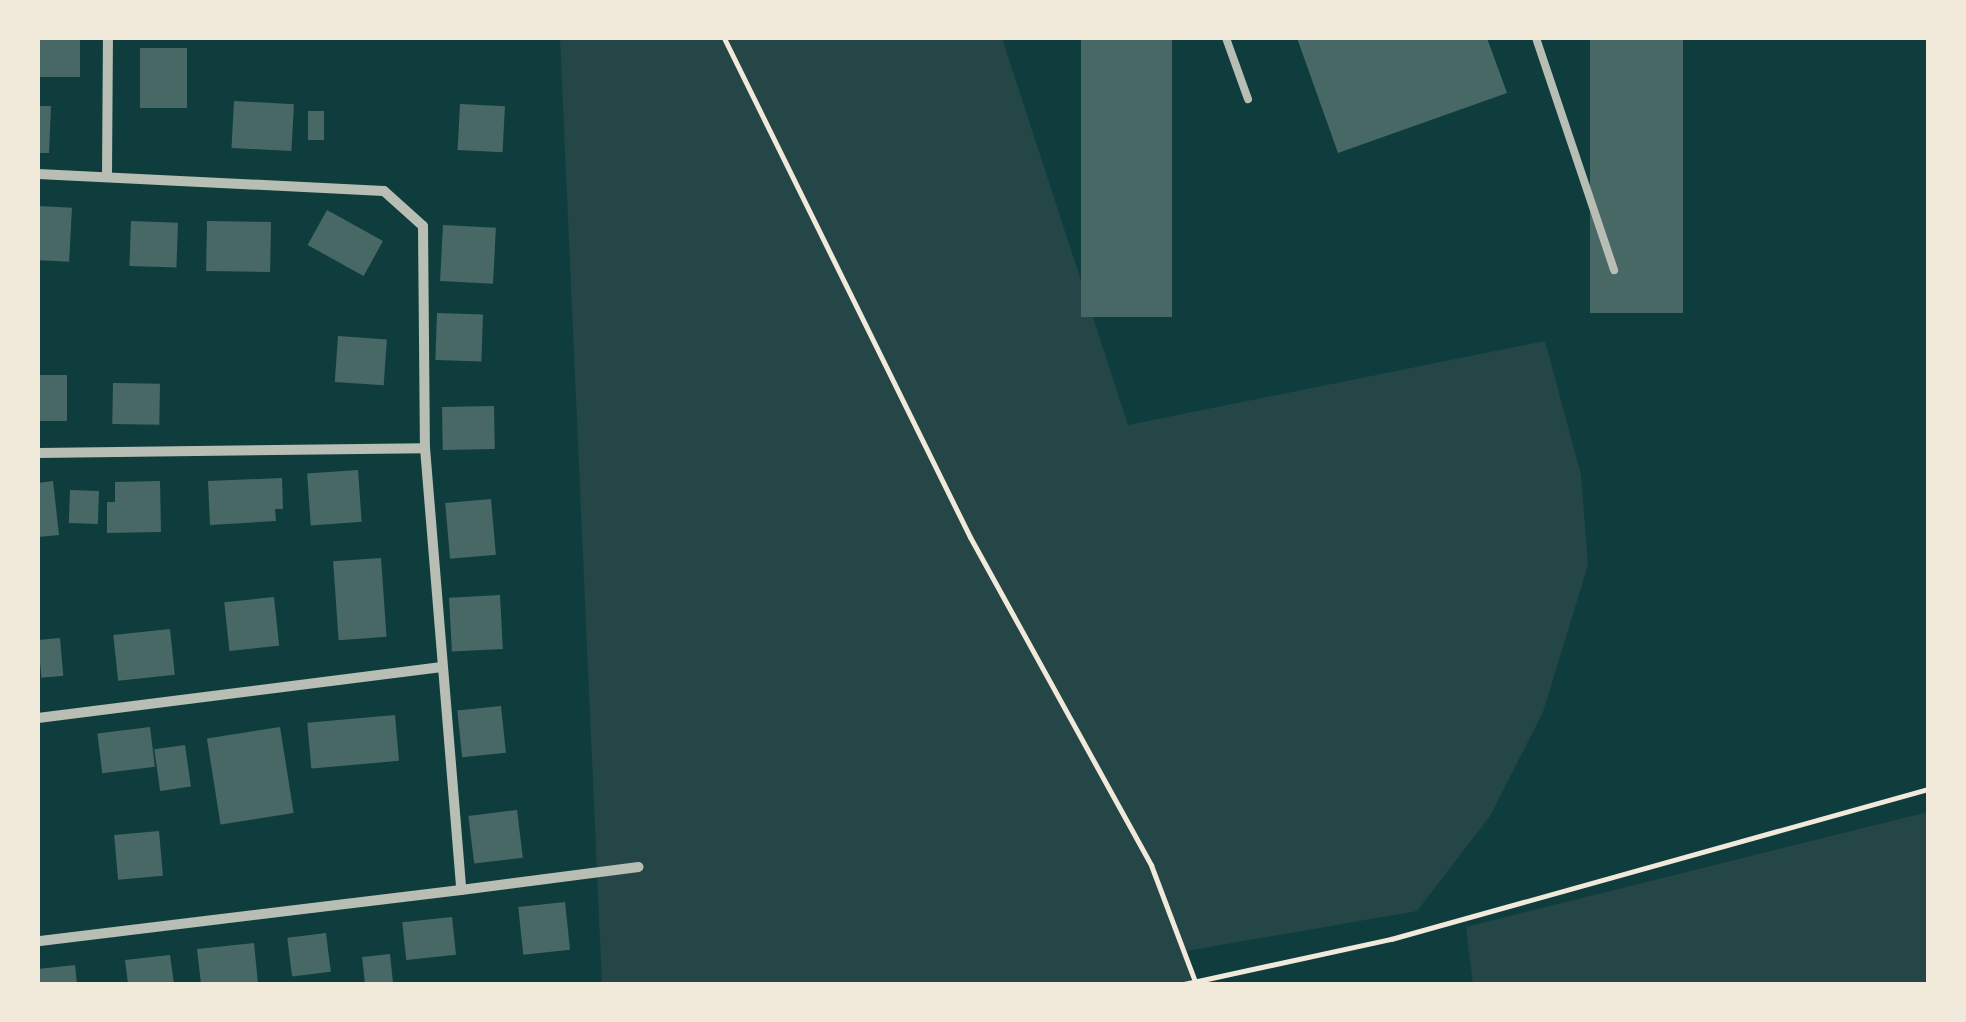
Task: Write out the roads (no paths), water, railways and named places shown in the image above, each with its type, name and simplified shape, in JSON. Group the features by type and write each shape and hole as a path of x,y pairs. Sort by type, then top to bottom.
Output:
{"street":[{"path":"106,174 108,38"},
{"path":"38,174 106,174 384,191 423,226 425,448 461,890"},
{"path":"38,453 425,448"},
{"path":"38,718 440,667"},
{"path":"38,941 640,867"}],"lane":[{"path":"1226,38 1248,98"},
{"path":"1536,38 1614,270"}]}
